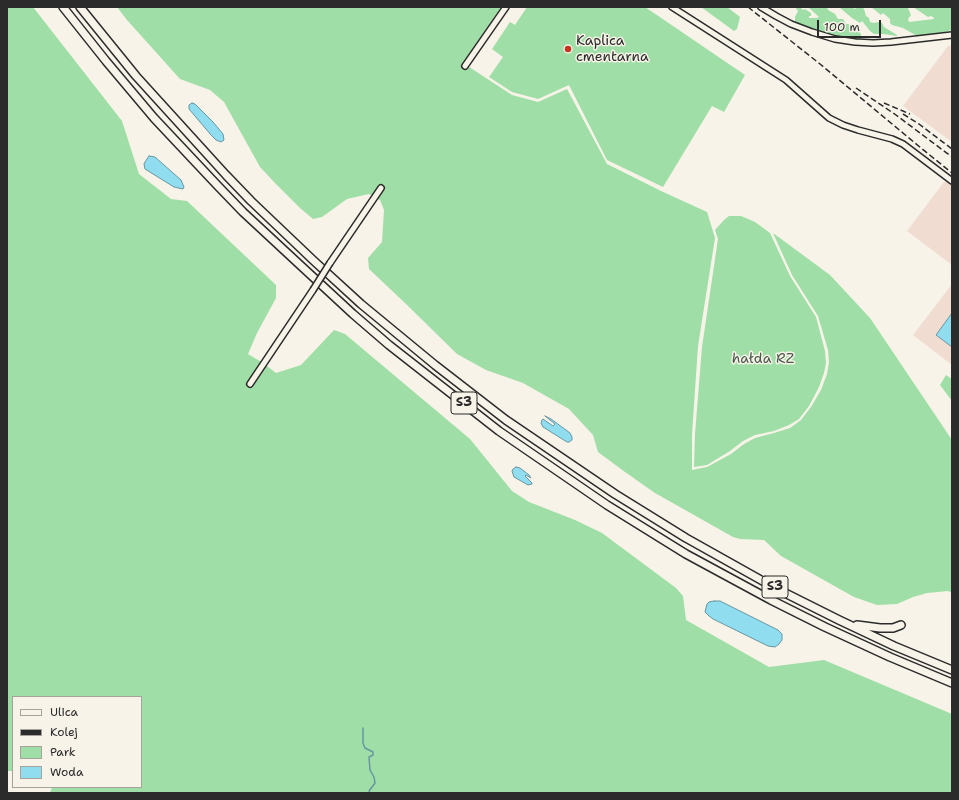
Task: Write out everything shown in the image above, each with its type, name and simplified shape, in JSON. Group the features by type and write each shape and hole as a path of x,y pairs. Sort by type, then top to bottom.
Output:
{"highway":[{"name":"S3","path":"63,7 154,118 243,212 365,324 499,430 607,505 693,557 824,627 952,683"},
{"name":"S3","path":"80,7 136,76 251,201 361,304 435,365 506,420 615,494 686,538 839,620 894,646 952,670"},
{"path":"839,620 857,626 874,628 887,628 901,625"}],"street":[{"path":"465,66 506,7"},
{"path":"672,7 786,80 829,118 850,127 892,139 903,144 952,182"},
{"path":"761,7 796,26 842,40 873,43 952,35"},
{"path":"250,384 381,188"}],"shaded area":[{"path":"948,46 952,46 952,142 903,106"},
{"path":"944,182 948,182 952,186 952,265 907,231"},
{"path":"952,284 952,365 913,335"}],"green space":[{"path":"7,7 33,7 122,121 139,174 171,199 187,201 276,285 276,298 257,333 248,354 276,373 301,365 334,330 345,334 470,439 512,491 529,502 575,520 602,533 676,588 683,596 686,620 769,667 824,660 952,714 952,793 50,793 52,788 142,788 142,696 12,696 12,771 7,771"},
{"path":"117,7 501,7 463,63 512,95 538,102 567,89 607,164 707,212 715,238 698,346 692,434 692,470 707,467 731,454 755,438 790,428 801,420 811,407 821,390 827,374 829,362 828,350 818,316 792,275 773,233 830,275 870,318 952,440 952,593 948,591 927,593 897,604 877,605 854,597 781,556 764,540 740,539 733,537 655,493 625,472 598,452 593,435 569,409 523,383 486,370 457,354 369,269 368,258 382,242 384,210 380,200 369,194 347,199 322,217 313,219 300,208 260,167 224,102 210,90 180,79"},
{"path":"527,7 645,7 745,75 724,112 712,106 663,187 607,160 569,85 538,99 512,92 489,77 503,57 492,49 510,22 515,25"},
{"path":"701,7 727,7 740,17 737,29 734,31"},
{"path":"795,7 800,7 811,13 809,18 817,18 819,17 808,7 827,7 828,10 835,14 838,19 843,19 846,24 850,24 853,30 858,30 861,34 861,40 819,32 795,24 795,17 798,11"},
{"path":"839,7 851,7 855,9 857,7 862,7 870,22 882,23 884,27 897,36 874,34 862,21 860,23"},
{"path":"871,7 907,7 911,15 908,19 909,22 934,19 931,16 928,17 913,7 952,7 952,30 919,37 903,28 892,25 890,23 890,19 883,13 881,15"},
{"name":"hałda RZ","path":"729,216 741,216 755,222 770,233 790,276 816,317 825,351 826,363 819,387 809,406 799,419 774,431 755,435 743,441 707,465 694,467 702,347 718,239 715,230"},
{"path":"946,375 952,379 952,401 940,385"}],"water":[{"path":"192,103 195,104 213,122 223,134 224,140 221,142 216,140 211,135 189,109 189,105"},
{"path":"149,156 155,157 181,180 184,187 183,189 174,187 145,169 144,164"},
{"path":"952,313 952,347 936,335"},
{"path":"545,416 570,433 572,440 567,442 543,427 541,423 543,419 553,426 555,424"},
{"path":"516,467 520,468 529,475 531,478 526,475 525,476 532,484 528,485 514,477 512,471"},
{"path":"714,601 720,601 778,630 782,634 782,640 775,647 768,646 713,619 705,612 707,604"}],"waterway":[{"path":"363,728 363,743 365,748 373,752 373,755 369,757 370,770 374,777 375,783 369,791 370,793"}],"railway":[{"path":"748,7 820,64 952,173"},
{"path":"856,88 896,115 952,157"},
{"path":"884,103 910,114"},
{"path":"903,114 952,149"}],"place":[{"name":"Kaplica cmentarna","path":"568,49"}]}
